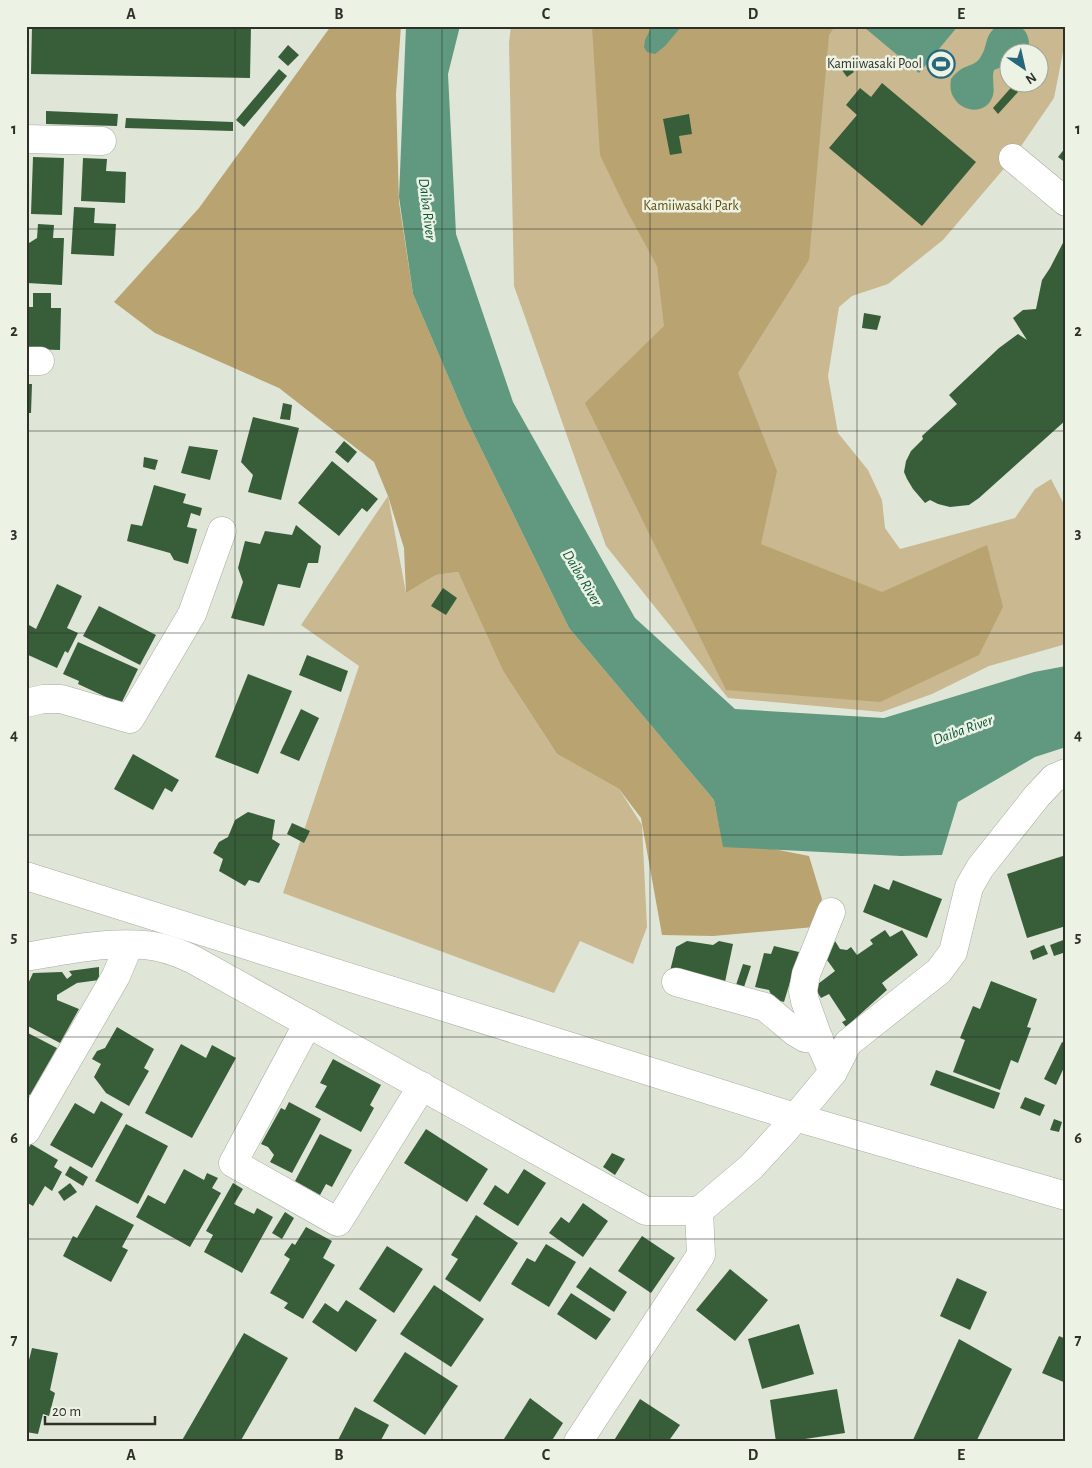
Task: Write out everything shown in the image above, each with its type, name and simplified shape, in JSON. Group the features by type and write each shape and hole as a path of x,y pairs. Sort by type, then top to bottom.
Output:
{"street":[{"path":"26,139 102,141"},
{"path":"1013,158 1066,202"},
{"path":"26,703 43,699 61,699 130,719 192,614 222,531"},
{"path":"26,957 102,945 145,945 172,950 192,959 646,1211 699,1211 751,1167 785,1130 834,1072 848,1043 939,971 952,952 969,887 980,868 1037,796 1054,778 1066,773"},
{"path":"26,876 795,1117 1066,1196"},
{"path":"831,912 806,974 802,991 819,1039 834,1072"},
{"path":"26,1131 116,976 129,945"},
{"path":"676,982 765,1007 805,1038 819,1039"},
{"path":"308,1023 233,1163 338,1222 422,1086"},
{"path":"578,1442 701,1255 699,1211"}],"green space":[{"path":"331,26 401,26 396,94 399,202 413,294 465,416 569,628 714,800 722,839 809,856 822,899 814,927 713,936 662,935 641,818 619,789 557,754 503,671 458,572 436,575 406,593 404,548 388,496 374,462 279,388 155,333 114,302 199,208"},
{"name":"Kamiiwasaki Park","path":"511,26 1066,26 1066,37 1054,98 1013,158 943,240 888,284 852,296 839,307 828,376 838,433 868,470 882,500 885,528 900,549 1015,518 1035,489 1051,479 1066,508 1066,644 989,666 932,694 882,712 728,698 606,546 514,286 509,43"},
{"path":"592,26 835,26 829,35 809,260 738,373 777,471 761,544 882,592 987,545 1003,607 979,655 880,702 726,690 585,403 664,326 657,266 625,207 600,155"},
{"path":"388,496 406,593 436,575 458,572 503,671 557,754 619,789 642,825 647,927 633,964 580,941 554,993 283,893 359,666 301,625"}],"water":[{"name":"Daiba River","path":"406,26 460,26 448,74 456,234 513,402 635,618 735,709 884,718 1034,672 1066,666 1066,747 1035,757 958,802 942,855 901,856 723,847 714,800 569,628 465,416 413,294 399,197"},
{"path":"652,26 681,27 665,46 655,54 647,52 644,47 645,40"},
{"path":"867,26 958,26 919,73 865,28"},
{"path":"997,26 1019,27 1025,31 1029,42 1000,42 1000,68 994,70 992,98 984,107 973,110 968,109 958,103 953,96 951,79 961,69 978,60 993,30"}],"building":[{"path":"32,26 251,26 250,78 31,74"},
{"path":"288,45 299,55 288,66 278,57"},
{"path":"846,61 854,72 847,77 839,66"},
{"path":"279,69 287,76 244,127 236,120"},
{"path":"882,83 976,162 922,226 829,148 857,115 846,105 860,88 871,97"},
{"path":"1007,92 1018,92 998,114 993,108"},
{"path":"46,111 118,114 117,126 46,124"},
{"path":"689,114 692,134 679,136 682,153 670,155 663,119"},
{"path":"126,118 233,122 233,131 125,128"},
{"path":"1066,147 1066,163 1058,157"},
{"path":"33,157 64,158 62,215 31,214"},
{"path":"83,158 107,159 106,171 126,172 125,203 81,201"},
{"path":"74,207 95,208 94,223 116,224 114,256 71,254"},
{"path":"38,224 54,225 53,238 64,238 62,285 27,283 29,243 37,238"},
{"path":"1066,237 1066,420 969,505 950,507 930,500 925,503 913,489 904,472 906,461 911,451 923,439 922,436 957,404 949,395 999,348 1018,334 1027,340 1013,318 1023,310 1036,309 1042,280"},
{"path":"33,293 51,293 51,308 61,308 60,350 26,349 27,307 33,307"},
{"path":"864,313 881,316 877,330 862,328"},
{"path":"26,384 32,384 31,413 26,413"},
{"path":"283,403 292,405 290,420 280,419"},
{"path":"253,417 299,428 281,500 248,492 253,475 241,462"},
{"path":"344,441 357,452 348,463 335,452"},
{"path":"189,446 218,450 210,480 181,473"},
{"path":"144,457 158,460 155,470 143,467"},
{"path":"332,461 378,499 367,512 362,508 339,536 298,503"},
{"path":"154,485 186,494 183,503 202,508 200,516 191,513 187,527 197,529 188,564 174,560 170,553 127,541 131,524 142,526"},
{"path":"296,525 321,546 318,563 308,563 300,588 278,584 264,626 231,618 243,582 238,568 245,541 260,544 265,531 292,535"},
{"path":"57,584 82,596 67,628 78,633 68,653 65,651 57,668 26,654 26,631 29,625 36,629"},
{"path":"443,588 457,598 446,615 431,606"},
{"path":"99,606 156,635 140,665 83,636"},
{"path":"78,642 138,669 121,704 78,684 79,681 63,674"},
{"path":"307,655 348,671 341,692 299,675"},
{"path":"248,674 292,691 258,774 215,757"},
{"path":"301,709 319,718 299,761 280,753"},
{"path":"133,754 179,780 172,792 165,788 153,810 114,789"},
{"path":"248,812 275,820 272,839 280,844 259,883 249,880 245,886 219,871 223,859 213,853 219,842 228,837 235,820"},
{"path":"292,823 310,831 304,843 287,834"},
{"path":"1066,855 1066,926 1027,938 1007,874"},
{"path":"893,880 942,899 927,938 863,912 874,884 889,890"},
{"path":"885,930 890,937 902,930 918,955 882,983 887,990 846,1027 842,1022 846,1020 829,994 821,998 814,987 835,971 827,960 835,941 840,949 847,950 851,947 857,955 873,944 870,940"},
{"path":"1066,939 1066,952 1054,956 1050,945"},
{"path":"687,941 713,945 719,941 733,944 725,982 670,971 676,947"},
{"path":"1044,945 1048,954 1033,960 1030,951"},
{"path":"774,946 799,952 784,1002 773,999 769,990 755,987 764,953 771,954"},
{"path":"743,964 751,966 744,987 736,985"},
{"path":"99,967 99,980 77,983 57,995 57,1000 79,1009 60,1043 26,1025 26,988 33,973 62,972 67,979 72,975 69,971"},
{"path":"991,981 1037,999 1027,1027 1031,1028 1018,1063 1011,1060 1000,1090 953,1072 965,1040 960,1038 973,1006 980,1009"},
{"path":"117,1027 154,1049 144,1068 149,1071 129,1106 106,1093 94,1077 101,1064 92,1059 97,1051 105,1048"},
{"path":"26,1032 57,1048 30,1095 26,1094"},
{"path":"1062,1042 1066,1044 1066,1063 1056,1085 1044,1079"},
{"path":"181,1044 206,1058 212,1045 236,1058 192,1138 145,1113"},
{"path":"333,1059 381,1085 370,1105 374,1108 361,1132 315,1107 327,1086 320,1083"},
{"path":"936,1070 1000,1093 994,1109 930,1085"},
{"path":"1025,1097 1045,1105 1040,1116 1020,1108"},
{"path":"101,1101 123,1114 92,1168 50,1145 75,1103 94,1114"},
{"path":"289,1102 321,1119 292,1173 270,1162 274,1155 268,1147 261,1144 281,1108 285,1110"},
{"path":"1054,1119 1062,1122 1059,1132 1050,1130"},
{"path":"126,1124 168,1146 138,1204 95,1181"},
{"path":"426,1129 488,1169 467,1202 404,1163"},
{"path":"320,1134 352,1150 332,1187 326,1184 320,1195 295,1181"},
{"path":"31,1144 58,1160 54,1167 62,1172 52,1191 45,1186 33,1206 26,1202 26,1152"},
{"path":"612,1153 625,1159 615,1175 603,1167"},
{"path":"70,1166 88,1177 83,1186 65,1175"},
{"path":"184,1169 204,1180 207,1173 218,1178 212,1188 221,1193 190,1247 136,1217 148,1195 165,1204"},
{"path":"524,1169 546,1183 518,1226 483,1204 495,1185 508,1194"},
{"path":"70,1183 77,1192 64,1201 58,1192"},
{"path":"233,1183 243,1189 234,1204 254,1214 257,1208 273,1217 242,1273 204,1252 213,1235 206,1231"},
{"path":"583,1203 608,1221 583,1257 549,1233 561,1217 569,1223"},
{"path":"96,1205 134,1225 122,1247 128,1250 111,1282 63,1256 73,1236 77,1238"},
{"path":"285,1212 294,1218 282,1239 272,1233"},
{"path":"476,1215 518,1243 480,1302 445,1279 458,1259 451,1255"},
{"path":"306,1227 332,1241 323,1258 335,1265 303,1319 284,1308 288,1303 270,1293 290,1259 284,1255 292,1243 295,1245"},
{"path":"642,1236 675,1258 651,1293 618,1271"},
{"path":"546,1244 576,1262 549,1307 511,1284 527,1258 535,1262"},
{"path":"387,1246 423,1269 394,1313 359,1289"},
{"path":"590,1267 627,1292 614,1312 576,1287"},
{"path":"730,1269 768,1300 735,1341 696,1310"},
{"path":"957,1278 987,1292 970,1330 940,1316"},
{"path":"434,1285 484,1319 451,1367 400,1334"},
{"path":"571,1293 611,1319 596,1340 557,1314"},
{"path":"346,1300 377,1320 356,1352 312,1322 325,1303 338,1312"},
{"path":"799,1324 814,1374 762,1389 748,1339"},
{"path":"244,1333 288,1358 240,1442 181,1442"},
{"path":"1059,1336 1066,1339 1066,1383 1042,1373"},
{"path":"959,1339 1012,1369 976,1442 912,1442"},
{"path":"32,1348 58,1353 50,1390 55,1393 49,1416 43,1414 38,1434 26,1432 26,1363 28,1364"},
{"path":"405,1352 458,1386 425,1435 373,1401"},
{"path":"837,1389 845,1433 776,1442 770,1400"},
{"path":"530,1398 563,1423 551,1442 502,1442"},
{"path":"640,1399 680,1425 668,1442 613,1442"},
{"path":"355,1407 389,1425 380,1442 337,1442"}],"place":[{"name":"Kamiiwasaki Pool","path":"941,64"}]}
